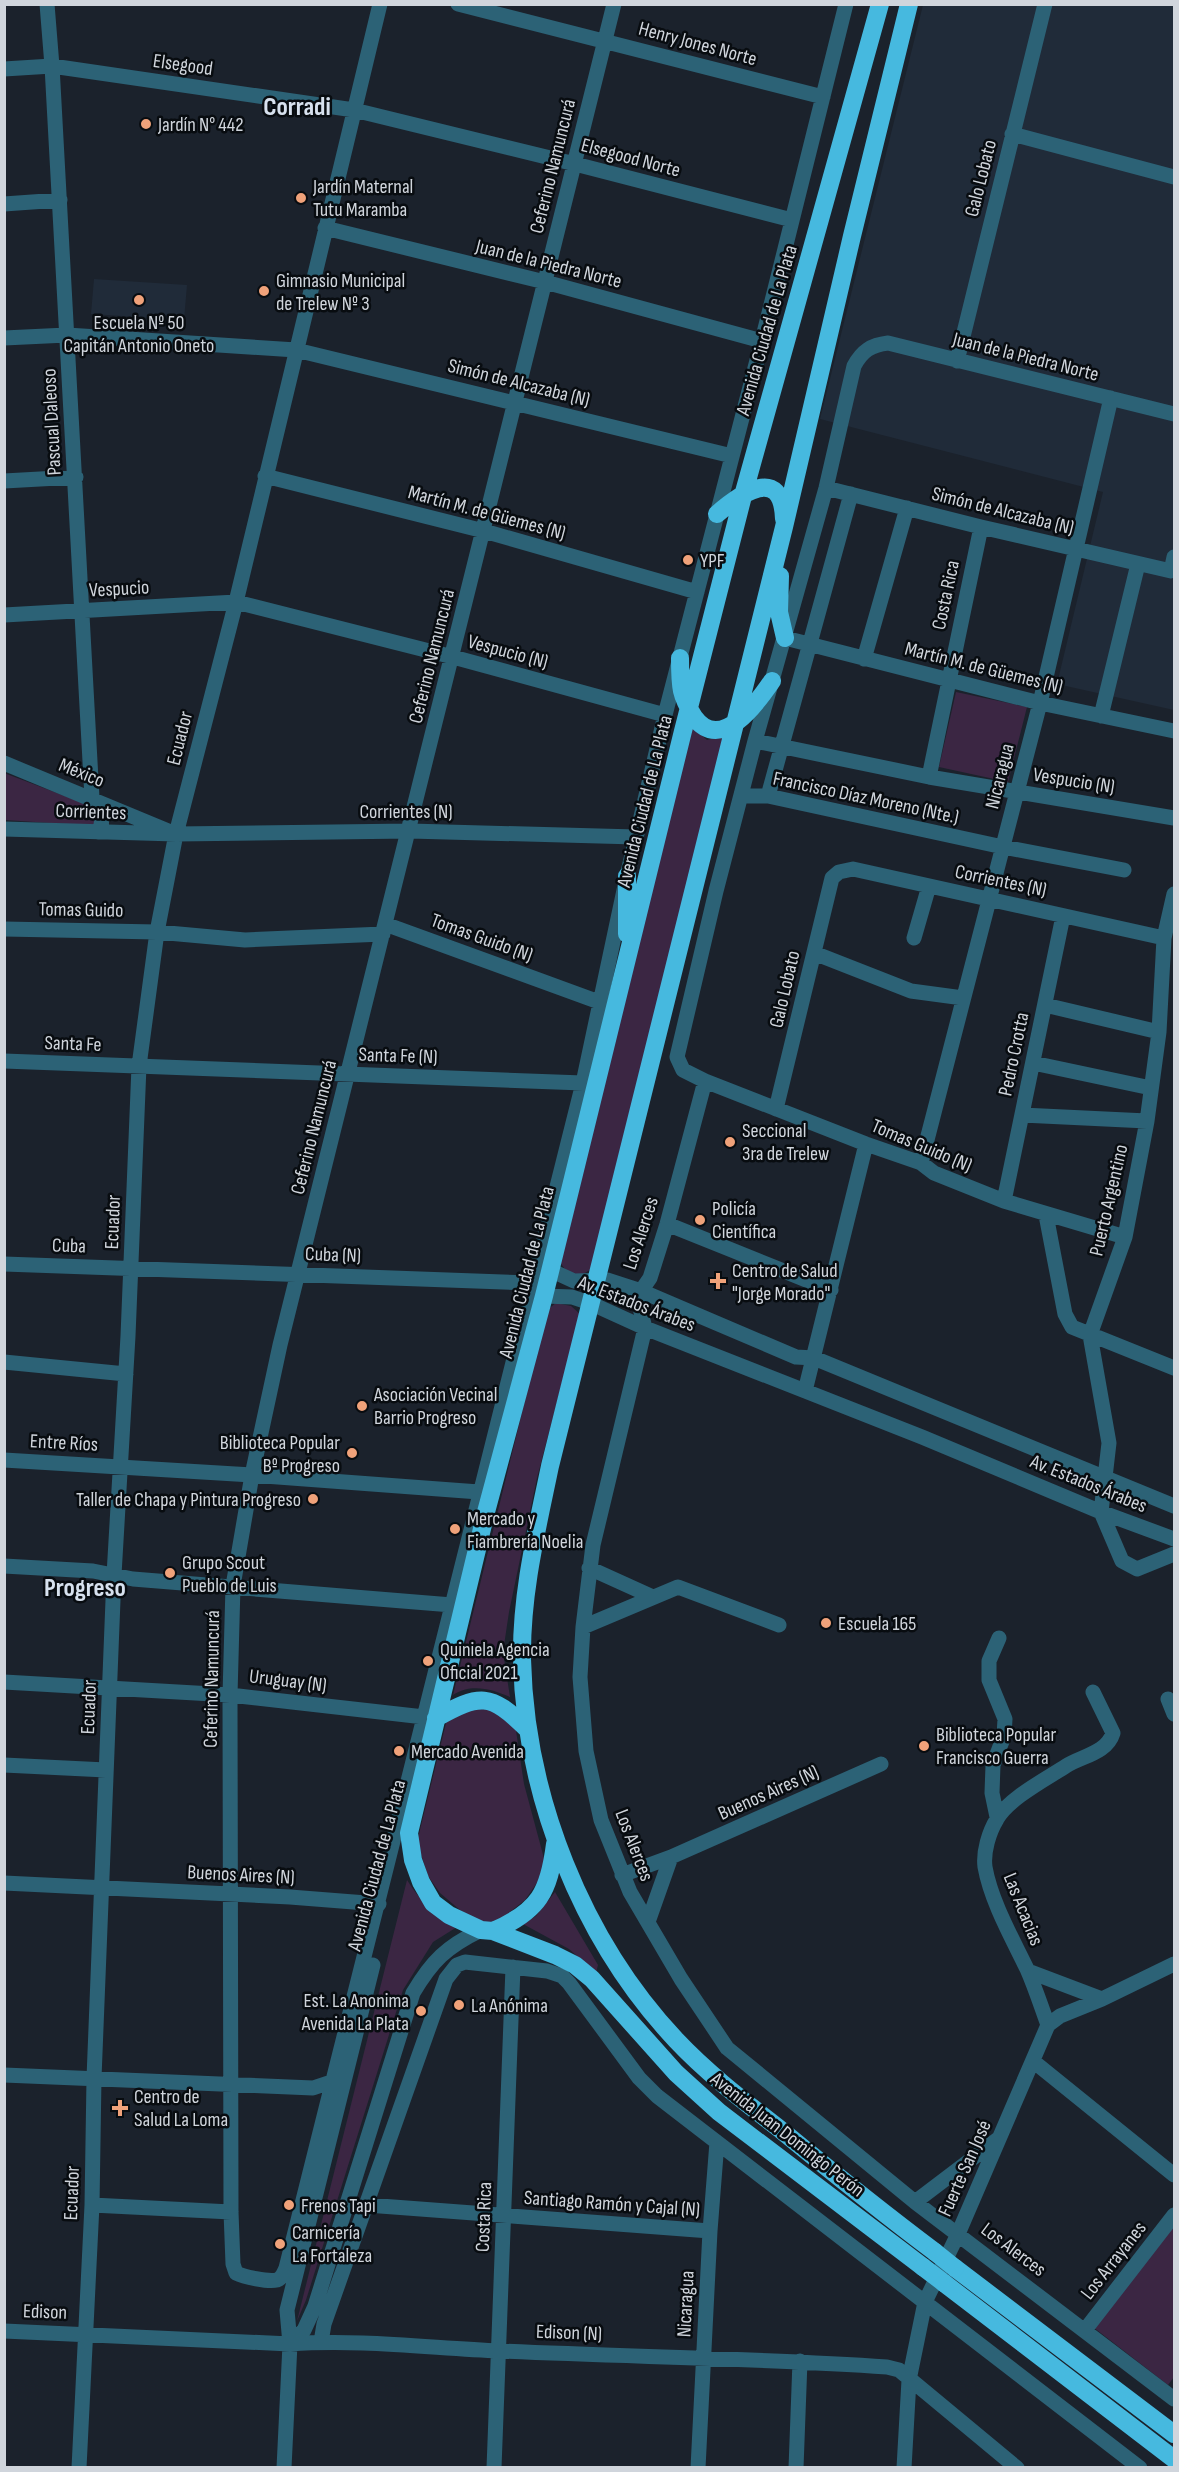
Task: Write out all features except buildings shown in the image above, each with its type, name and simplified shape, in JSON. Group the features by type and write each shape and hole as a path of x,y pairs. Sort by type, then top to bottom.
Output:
{"highway":[{"name":"Avenida Ciudad de La Plata","path":"409,1833 430,1717 486,1512 538,1289 550,1270 744,492 880,4"},
{"path":"487,1930 517,1920 543,1893 551,1872 555,1842 536,1774 527,1729 522,1658 526,1583 550,1466 579,1385 594,1306 623,1216 624,1168 784,527 909,4"},
{"path":"717,514 744,492 758,487 767,488 778,495 784,507 779,599 785,638"},
{"path":"680,658 682,691 689,710 700,724 709,729 721,730 750,712 772,681"},
{"path":"626,968 627,876"},
{"path":"467,1548 486,1512 479,1492"},
{"path":"430,1717 467,1701 483,1699 507,1709 527,1729"},
{"name":"Avenida Juan Domingo Perón","path":"409,1833 413,1860 421,1882 433,1903 449,1915 555,1955 574,1965 592,1979 676,2073 719,2112 1174,2459"},
{"name":"Avenida Juan Domingo Perón","path":"555,1842 607,1947 640,1997 676,2040 720,2081 955,2268 1174,2434"}],"street":[{"name":"Pascual Daleoso","path":"47,4 60,200 92,798 103,816 103,824 98,832"},
{"name":"Ecuador","path":"79,2468 92,2205 94,2078 114,1575 132,1268 139,1066 157,932 176,834 236,602 380,4"},
{"name":"Henry Jones Norte","path":"458,4 823,97"},
{"name":"Ceferino Namuncurá","path":"244,2277 236,2273 233,2264 231,2212 230,1695 233,1586 252,1475 298,1273 410,831 614,4"},
{"name":"Avenida Ciudad de La Plata","path":"244,2277 276,2280 283,2276 379,1904 399,1815 430,1717 452,1605 479,1492 538,1289 599,1002 665,715 846,4"},
{"name":"Galo Lobato","path":"957,361 1045,4"},
{"name":"Elsegood","path":"4,69 52,66 354,110"},
{"name":"Elsegood Norte","path":"354,110 792,220"},
{"path":"1012,134 1174,177"},
{"path":"4,204 60,200"},
{"name":"Juan de la Piedra Norte","path":"325,228 545,282 762,341"},
{"name":"Simón de Alcazaba (N)","path":"4,338 67,335 296,350 732,456"},
{"name":"Juan de la Piedra Norte","path":"826,488 854,366 859,355 867,349 888,343 1174,414"},
{"name":"Nicaragua","path":"921,1163 1040,703 1111,398"},
{"name":"Martín M. de Güemes (N)","path":"265,476 484,531 697,592"},
{"path":"4,481 75,477"},
{"path":"705,1081 683,1070 677,1057 755,741 826,488"},
{"name":"Simón de Alcazaba (N)","path":"826,488 981,528 1137,564 1173,564"},
{"path":"768,796 808,645 852,494"},
{"path":"864,659 907,508"},
{"name":"Costa Rica","path":"929,777 981,528"},
{"path":"1101,716 1137,564"},
{"name":"Vespucio","path":"4,615 236,602"},
{"name":"Vespucio (N)","path":"236,602 453,657 665,715"},
{"name":"Martín M. de Güemes (N)","path":"785,638 1040,703 1174,731"},
{"name":"Vespucio (N)","path":"755,741 929,777 1174,818"},
{"name":"México","path":"4,764 176,834"},
{"name":"Francisco Díaz Moreno (Nte.)","path":"741,796 768,796 1003,847 1124,870"},
{"name":"Corrientes","path":"4,829 176,834"},
{"name":"Corrientes (N)","path":"176,834 410,831 636,837"},
{"name":"Corrientes (N)","path":"832,878 839,872 853,869 1164,938"},
{"name":"Galo Lobato","path":"776,1109 832,878"},
{"path":"915,938 929,886"},
{"name":"Puerto Argentino","path":"1101,1512 1109,1443 1090,1335 1125,1237 1147,1122 1159,1032 1164,938 1174,894"},
{"name":"Pedro Crotta","path":"1004,1201 1063,916"},
{"name":"Tomas Guido","path":"4,929 157,932"},
{"name":"Tomas Guido (N)","path":"157,932 244,940 384,929 599,1002"},
{"path":"814,953 911,991 963,998"},
{"path":"1045,1005 1159,1032"},
{"name":"Santa Fe","path":"4,1061 139,1066"},
{"path":"1033,1063 1150,1088"},
{"name":"Santa Fe (N)","path":"139,1066 583,1083"},
{"name":"Tomas Guido (N)","path":"705,1081 921,1163 934,1173 1004,1201 1125,1237"},
{"name":"Los Alerces","path":"705,1081 667,1224 650,1278 641,1291 640,1308 645,1328 589,1568 580,1677 586,1751 601,1820 622,1875 681,1979 727,2048 915,2202 1174,2399"},
{"path":"1022,1115 1147,1122"},
{"path":"805,1391 866,1144"},
{"path":"1046,1215 1065,1314 1072,1327 1174,1368"},
{"path":"667,1224 831,1290"},
{"name":"Cuba","path":"4,1264 132,1268"},
{"name":"Cuba (N)","path":"132,1268 298,1273 538,1289"},
{"name":"Av. Estados Árabes","path":"550,1270 574,1281 601,1281 641,1291 796,1357 814,1359 1174,1506"},
{"name":"Av. Estados Árabes","path":"538,1289 572,1297 1101,1512 1174,1539"},
{"path":"4,1362 126,1374"},
{"name":"Entre Ríos","path":"4,1460 479,1492"},
{"path":"1101,1512 1122,1561 1137,1569 1174,1554"},
{"path":"4,1566 93,1571 133,1579 452,1605"},
{"path":"589,1568 652,1597"},
{"path":"583,1627 678,1587 779,1625"},
{"path":"997,1817 992,1793 993,1765 1004,1736 1005,1719 989,1680 989,1661 999,1638"},
{"name":"Uruguay (N)","path":"4,1682 230,1695 430,1717"},
{"name":"Las Acacias","path":"1048,2025 1028,1971 1003,1922 985,1866 987,1842 997,1817 1014,1800 1069,1764 1106,1746 1111,1739 1113,1733 1093,1692"},
{"path":"1168,1700 1174,1714"},
{"name":"Buenos Aires (N)","path":"622,1875 672,1857 881,1764"},
{"path":"4,1765 106,1770"},
{"path":"398,1865 399,1815"},
{"name":"Avenida Ciudad de La Plata","path":"284,2468 290,2344 287,2310 398,1865 409,1833"},
{"path":"648,1922 672,1857"},
{"name":"Buenos Aires (N)","path":"4,1884 231,1894 379,1904"},
{"path":"290,2344 304,2330 315,2307 413,1994 427,1969 439,1955 461,1940 487,1930"},
{"path":"321,2342 324,2324 446,1979 457,1965 465,1962 547,1971 562,1976 639,2078 657,2096 1136,2466"},
{"path":"1048,2025 1059,2016 1102,2000 1174,1965"},
{"name":"Costa Rica","path":"494,2468 513,1967"},
{"path":"1028,1971 1102,2000"},
{"name":"Fuerte San José","path":"904,2468 909,2380 925,2302 958,2234 1048,2025"},
{"path":"4,2075 313,2088 332,2082 353,2047"},
{"path":"1033,2061 1174,2175"},
{"path":"370,2126 378,2175"},
{"path":"915,2202 1000,2137"},
{"name":"Nicaragua","path":"698,2468 710,2231 717,2142"},
{"path":"92,2205 231,2212"},
{"name":"Santiago Ramón y Cajal (N)","path":"367,2205 710,2231"},
{"name":"Los Arrayanes","path":"1085,2330 1174,2215"},
{"name":"Edison","path":"4,2331 85,2334"},
{"name":"Edison (N)","path":"85,2334 290,2344 321,2342 500,2351 800,2361 887,2367 899,2370 1017,2468"},
{"path":"796,2468 800,2361"}],"shaded area":[{"path":"923,5 1174,5 1174,710 1057,684 1103,492 820,419"},
{"name":"Escuela Nº 50 Capitán Antonio Oneto","path":"94,279 187,285 184,320 91,314"},
{"path":"956,692 1027,707 1008,782 939,767"},
{"path":"690,725 707,740 724,735 592,1269 581,1275 567,1272 559,1261"},
{"path":"4,773 94,807 96,826 5,820"},
{"path":"556,1303 571,1306 580,1314 537,1478 509,1612 503,1652 510,1697 482,1688 467,1689 453,1695 547,1310"},
{"path":"478,1704 515,1724 524,1784 545,1862 541,1877 525,1900 505,1916 489,1923 480,1922 460,1910 440,1893 428,1876 417,1842 447,1719"},
{"path":"407,1880 429,1906 457,1927 433,1942 403,1990 306,2300 297,2321"},
{"path":"555,1892 598,1965 596,1973 569,1949 523,1924 536,1916"},
{"path":"1174,2223 1174,2377 1168,2385 1093,2327"}],"place":[{"name":"Jardín N° 442","path":"146,124"},
{"name":"Jardín Maternal Tutu Maramba","path":"301,198"},
{"name":"Gimnasio Municipal de Trelew Nº 3","path":"264,291"},
{"name":"Escuela Nº 50 Capitán Antonio Oneto","path":"139,300"},
{"name":"YPF","path":"688,560"},
{"name":"Seccional 3ra de Trelew","path":"730,1142"},
{"name":"Policía Científica","path":"700,1220"},
{"name":"Centro de Salud \"Jorge Morado\"","path":"718,1281"},
{"name":"Asociación Vecinal Barrio Progreso","path":"362,1406"},
{"name":"Biblioteca Popular Bº Progreso","path":"352,1453"},
{"name":"Taller de Chapa y Pintura Progreso","path":"313,1499"},
{"name":"Mercado y Fiambrería Noelia","path":"455,1529"},
{"name":"Grupo Scout Pueblo de Luis","path":"170,1573"},
{"name":"Escuela 165","path":"826,1623"},
{"name":"Quiniela Agencia Oficial 2021","path":"428,1661"},
{"name":"Biblioteca Popular Francisco Guerra","path":"924,1746"},
{"name":"Mercado Avenida","path":"399,1751"},
{"name":"La Anónima","path":"459,2005"},
{"name":"Est. La Anonima Avenida La Plata","path":"421,2011"},
{"name":"Centro de Salud La Loma","path":"120,2108"},
{"name":"Frenos Tapi","path":"289,2205"},
{"name":"Carnicería La Fortaleza","path":"280,2244"}],"district":[{"name":"Corradi","path":"297,106"},
{"name":"Progreso","path":"85,1587"}]}
